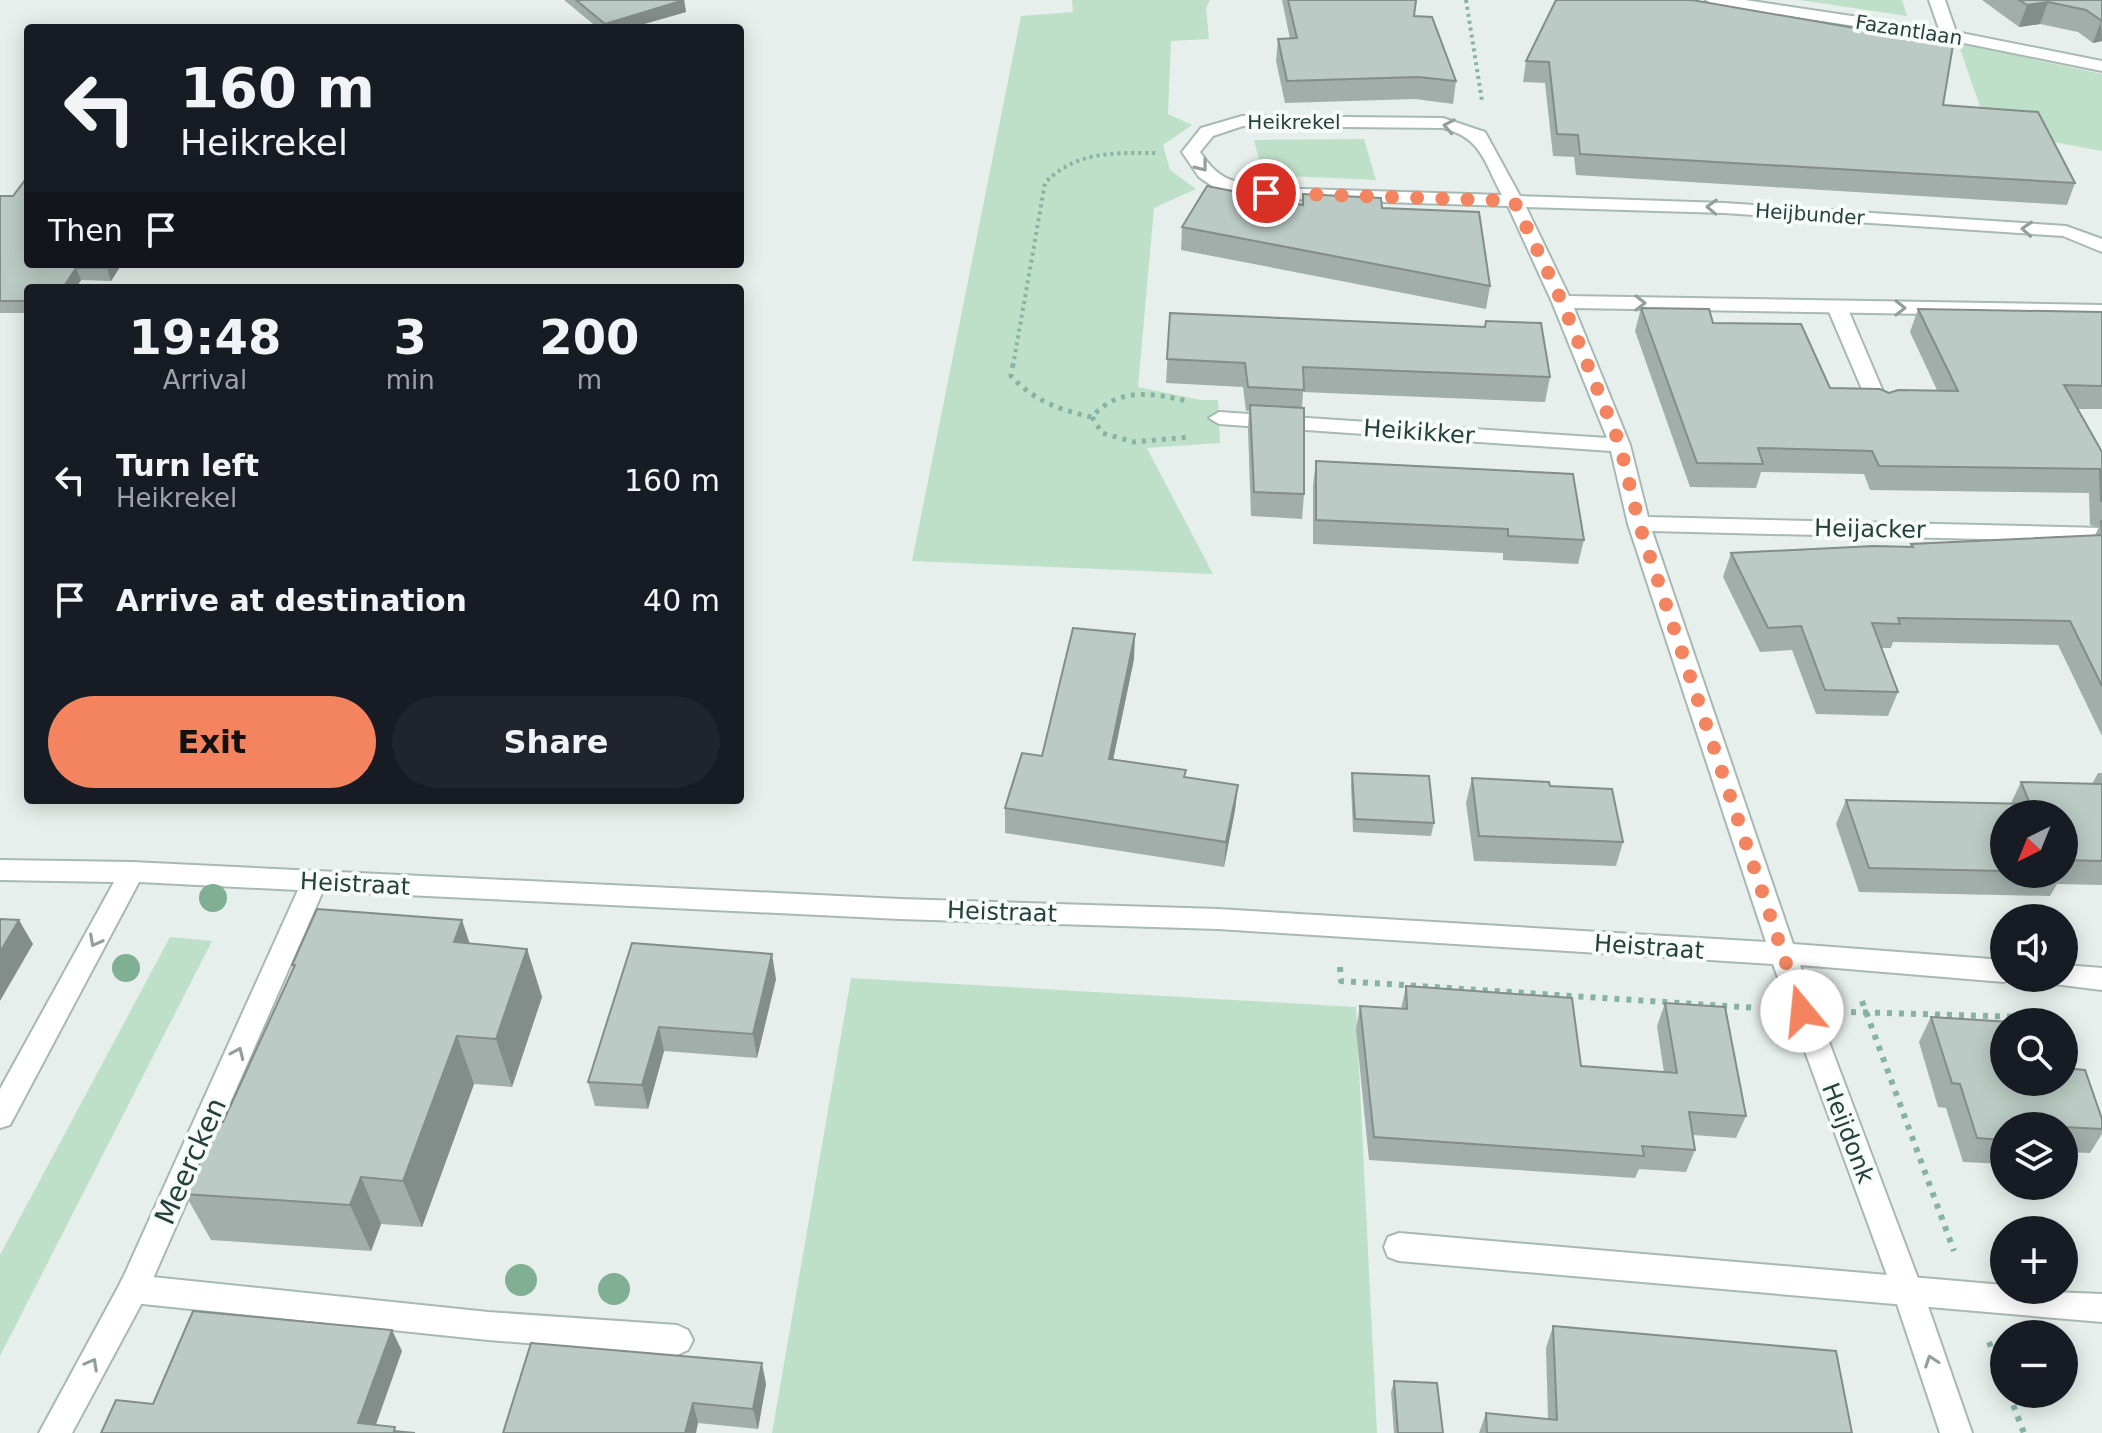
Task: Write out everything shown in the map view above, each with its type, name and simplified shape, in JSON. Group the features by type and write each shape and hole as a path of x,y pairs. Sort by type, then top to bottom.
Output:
{"street":[{"name":"Fazantlaan","path":"1714,0 1949,35 2102,66"},
{"path":"1937,0 1949,35"},
{"name":"Heikrekel","path":"1191,152 1207,132 1242,121 1443,123 1462,128"},
{"path":"1462,128 1479,136 1514,201"},
{"path":"1191,152 1205,173 1224,186 1266,193 1514,201"},
{"name":"Heijbunder","path":"1514,201 1724,208 2066,231 2102,246"},
{"name":"Heijdonk","path":"1514,201 1562,302 1620,445 1639,524 1802,1011 1907,1289 1956,1433"},
{"path":"1562,302 2102,311"},
{"path":"1837,307 1880,408"},
{"name":"Heikikker","path":"1219,418 1620,445"},
{"name":"Heijacker","path":"1639,524 2102,535"},
{"name":"Heistraat","path":"0,870 132,872 314,883 1336,926 1851,958 1990,970"},
{"path":"0,1116 132,872"},
{"name":"Meercken","path":"55,1433 133,1289 314,883"},
{"path":"2078,977 2102,979"},
{"path":"1399,1247 2102,1308"},
{"path":"133,1289 488,1326 677,1340"}],"path":[{"path":"1462,128 1484,110 1466,0"},
{"path":"1092,417 1100,406 1125,394 1161,395 1191,402 1219,418 1216,425 1199,436 1134,442 1102,433 1092,417 1059,411 1024,393 1011,376 1045,183 1053,172 1083,156 1191,152"},
{"path":"1336,926 1341,981 1802,1011 1990,1016"},
{"path":"1851,958 1864,1012 1990,1344"},
{"path":"2014,1408 2024,1433"}],"green space":[{"path":"1072,0 1210,0 1206,8 1209,39 1171,41 1168,114 1192,125 1163,145 1170,170 1196,189 1154,208 1138,387 1201,400 1218,400 1220,443 1147,448 1213,574 912,561 1021,16 1073,12"},
{"path":"1800,0 1902,0 1907,16"},
{"path":"1958,43 2102,74 2102,151 1988,130"},
{"path":"1364,139 1376,180 1263,175 1254,140"},
{"path":"170,937 212,941 0,1356 0,1255"},
{"path":"851,978 1356,1007 1377,1433 772,1433"}],"building":[{"path":"576,0 684,0 605,24"},
{"path":"1288,0 1416,0 1414,16 1432,17 1456,81 1418,77 1287,81 1278,39 1297,38"},
{"path":"1556,0 1692,0 1953,45 1943,105 2038,112 2075,183 1580,154 1578,135 1557,134 1549,62 1526,61"},
{"path":"2019,0 2102,0 2102,21 2086,10 2048,2 2027,5"},
{"path":"24,181 24,268 76,268 66,284 24,284 24,301 0,301 0,196 13,196"},
{"path":"1207,186 1303,205 1303,194 1381,198 1382,208 1479,212 1490,286 1182,227"},
{"path":"1641,308 1709,309 1713,323 1801,324 1830,388 1880,389 1889,393 1898,390 1958,391 1918,309 2102,312 2102,386 2064,385 2102,452 2102,501 2100,469 1879,466 1872,451 1758,448 1763,464 1697,463"},
{"path":"1170,313 1485,327 1486,321 1541,323 1550,377 1303,367 1304,390 1248,387 1245,363 1167,359"},
{"path":"1250,405 1304,408 1304,494 1254,492"},
{"path":"1316,461 1573,474 1584,540 1508,536 1508,529 1316,520"},
{"path":"2102,535 2102,686 2070,621 1898,618 1900,624 1872,623 1898,692 1825,690 1801,626 1768,628 1731,553 1913,547 1911,544"},
{"path":"1073,628 1135,634 1109,759 1186,770 1184,777 1238,785 1226,842 1005,808 1022,753 1042,756"},
{"path":"1352,773 1429,776 1434,823 1355,819"},
{"path":"1472,778 1612,789 1623,842 1479,836"},
{"path":"2021,782 2102,784 2102,861 2078,860 2078,800 2028,800"},
{"path":"1846,800 1990,803 1990,871 1869,868"},
{"path":"317,909 462,920 454,942 527,949 496,1039 457,1036 403,1181 361,1177 350,1205 185,1194 219,1122 223,1122 295,965 292,965"},
{"path":"0,919 19,920 0,952"},
{"path":"632,943 772,954 753,1034 659,1027 642,1085 588,1082"},
{"path":"1406,986 1572,998 1581,1066 1677,1073 1665,1003 1725,1007 1746,1116 1689,1112 1695,1150 1642,1146 1644,1156 1374,1137 1360,1006 1407,1009"},
{"path":"1931,1017 1990,1021 1990,1096 2078,1096 2078,1069 2085,1070 2102,1119 2102,1129 2078,1128 2078,1112 1990,1112 1990,1139 1977,1138 1960,1084 1952,1083"},
{"path":"193,1311 392,1330 358,1423 395,1427 394,1431 415,1433 101,1433 116,1400 153,1404"},
{"path":"1553,1326 1836,1351 1852,1433 1487,1433 1486,1413 1557,1420"},
{"path":"531,1343 762,1363 753,1409 693,1403 685,1433 503,1433"},
{"path":"1394,1381 1437,1383 1443,1433 1398,1433"}],"route":[{"path":"1266,193 1514,201 1562,302 1620,445 1639,524 1802,1011"}]}
